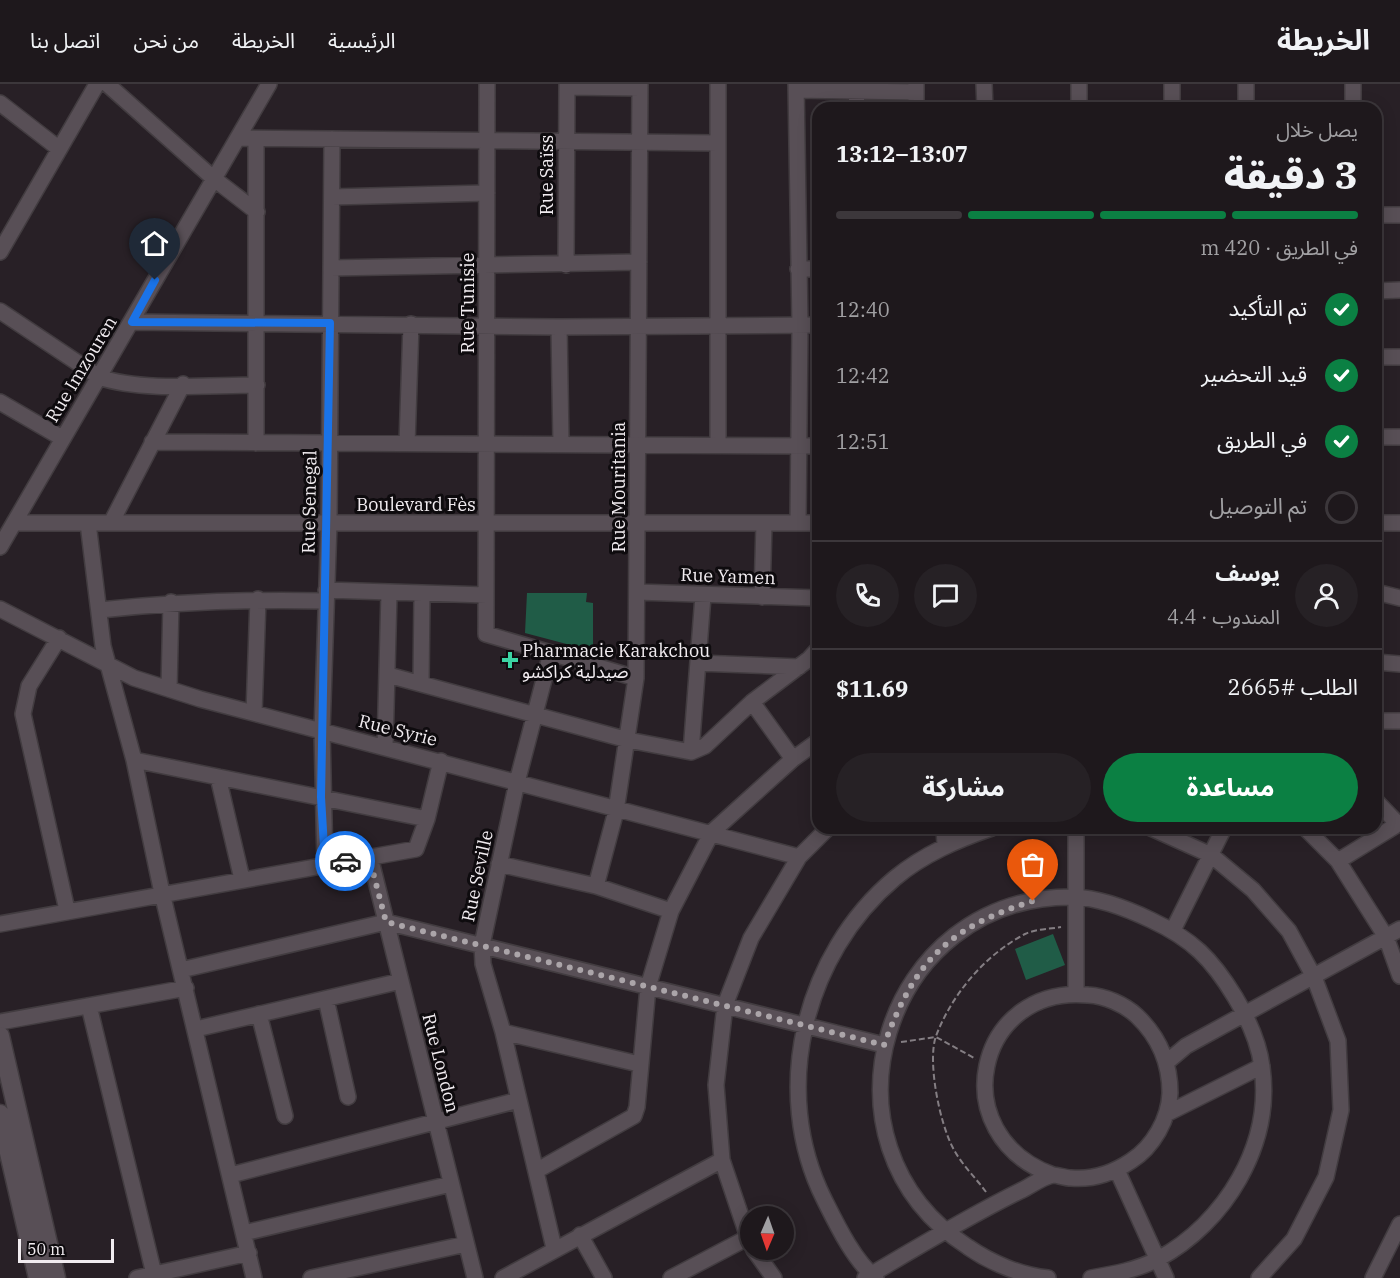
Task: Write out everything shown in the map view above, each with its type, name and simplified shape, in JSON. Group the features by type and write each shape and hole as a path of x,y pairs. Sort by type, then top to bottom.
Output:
{"street":[{"path":"0,252 97,84"},
{"path":"107,84 213,177 257,212"},
{"name":"Rue Imzouren","path":"0,547 269,84"},
{"name":"Rue Tunisie","path":"487,84 486,634 551,652"},
{"path":"718,84 718,445"},
{"path":"984,84 985,102"},
{"path":"1079,84 1079,102"},
{"path":"1172,84 1172,102"},
{"path":"1246,84 1246,102"},
{"path":"1353,84 1353,102"},
{"path":"567,86 640,86"},
{"name":"Rue Saïss","path":"566,266 567,86"},
{"name":"Rue Mouritania","path":"596,886 616,811 636,678 640,86"},
{"path":"798,523 800,325 796,87 856,90 916,88"},
{"path":"856,90 856,102"},
{"path":"0,103 58,148"},
{"path":"238,138 718,143"},
{"path":"256,139 258,323 256,443"},
{"name":"Rue Senegal","path":"325,864 321,797 329,523 332,139"},
{"path":"332,197 487,194"},
{"path":"1382,214 1400,215"},
{"path":"331,268 566,266 639,262"},
{"path":"798,269 812,269"},
{"path":"1382,291 1400,290"},
{"path":"0,311 99,377 137,384 257,385"},
{"path":"132,322 486,324 559,327 812,325"},
{"path":"407,444 411,324"},
{"path":"559,327 561,443"},
{"path":"1382,357 1400,357"},
{"path":"111,523 183,384"},
{"path":"0,402 63,438"},
{"path":"1382,437 1400,437"},
{"path":"152,442 812,446"},
{"name":"Boulevard Fès","path":"14,523 812,523"},
{"path":"88,523 108,664 134,760 162,893 254,1278"},
{"path":"762,597 764,523"},
{"path":"1382,526 1400,523"},
{"name":"Rue Yamen","path":"637,592 812,598"},
{"path":"100,610 171,602 389,593 486,595"},
{"path":"385,747 389,593"},
{"path":"421,683 422,594"},
{"path":"1382,594 1400,598"},
{"path":"691,752 703,596"},
{"path":"254,713 258,599"},
{"path":"169,689 171,602"},
{"name":"Rue Syrie","path":"0,609 134,678 169,689 441,761 616,811 712,832 799,857"},
{"path":"59,638 29,686 23,714 67,910"},
{"path":"551,652 636,678"},
{"name":"Rue Seville","path":"551,652 517,782 482,945 483,964 503,1032 554,1248"},
{"path":"388,675 628,740 691,752 705,746 752,702 812,655"},
{"path":"698,663 799,667"},
{"path":"1382,663 1400,664"},
{"path":"752,702 793,759"},
{"path":"1382,720 1400,721"},
{"path":"536,1172 631,1119 637,1107 639,1064 648,987 671,911 712,832 793,759 812,745"},
{"path":"134,760 428,819"},
{"path":"0,924 67,910 416,849 428,819 441,761"},
{"path":"218,777 242,879"},
{"path":"1338,861 1399,824 1382,807"},
{"path":"740,1214 722,1160 716,1085 725,1005 751,938 799,857 822,834"},
{"path":"944,834 945,845"},
{"path":"975,834 945,845 896,877 855,920 824,969 804,1024 797,1077 804,1140 815,1181 838,1228 871,1277 995,1203 1053,1175"},
{"path":"1076,834 1076,993"},
{"path":"1164,834 1211,855 1253,890 1289,931 1314,977 1338,1041 1341,1110 1326,1178 1294,1239 1260,1278"},
{"path":"1173,930 1221,834"},
{"path":"1311,834 1338,861 1386,937 1400,976"},
{"name":"Rue London","path":"369,857 474,1278"},
{"path":"499,864 596,886 671,911"},
{"path":"1048,1278 991,1262 945,1233 910,1194 888,1147 879,1096 884,1045 899,1004 922,967 954,937 1002,911 1033,901 1076,897 1125,907 1173,930 1215,964 1245,1014 1262,1066 1262,1113 1250,1158 1228,1199 1196,1234 1157,1260 1121,1273 1091,1278"},
{"path":"181,970 386,922 884,1045"},
{"path":"1167,1062 1186,1046 1400,929"},
{"path":"196,1029 400,981"},
{"path":"0,1022 186,988"},
{"path":"1076,993 1096,995 1133,1012 1148,1026 1167,1062 1170,1088 1166,1114 1147,1147 1117,1170 1085,1178 1053,1175 1021,1160 997,1133 985,1100 987,1065 1001,1033 1026,1008 1050,998 1076,993"},
{"path":"326,999 348,1097"},
{"path":"89,1006 154,1274"},
{"path":"259,1014 285,1116"},
{"path":"503,1032 639,1064"},
{"path":"0,1036 56,1278"},
{"path":"1166,1114 1262,1066"},
{"path":"231,1175 519,1100"},
{"path":"0,1114 38,1278"},
{"path":"503,1278 554,1248 722,1160"},
{"path":"1117,1170 1166,1278"},
{"path":"244,1233 451,1184"},
{"path":"1374,1278 1400,1224"},
{"path":"580,1235 604,1278"},
{"path":"311,1278 371,1272 466,1244"},
{"path":"671,1278 740,1248"},
{"path":"137,1278 249,1253"},
{"path":"761,1260 774,1278"}],"path":[{"path":"995,1203 952,1148 938,1104 933,1054 936,1037 953,1002 988,958 1027,933 1075,924"},
{"path":"884,1045 936,1037 987,1065"}],"building":[{"path":"527,593 587,593 586,602 593,603 593,651 525,633"},
{"path":"1053,934 1065,965 1026,980 1015,949"}],"way so far":[{"path":"345,861 369,857 386,922 884,1045 899,1004 922,967 954,937 991,914 1033,901"}],"place":[{"name":"Pharmacie Karakchou صيدلية كراكشو","path":"510,660"}],"route":[{"path":"155,280 132,322 330,323 329,523 321,797 325,864 345,861"}]}
